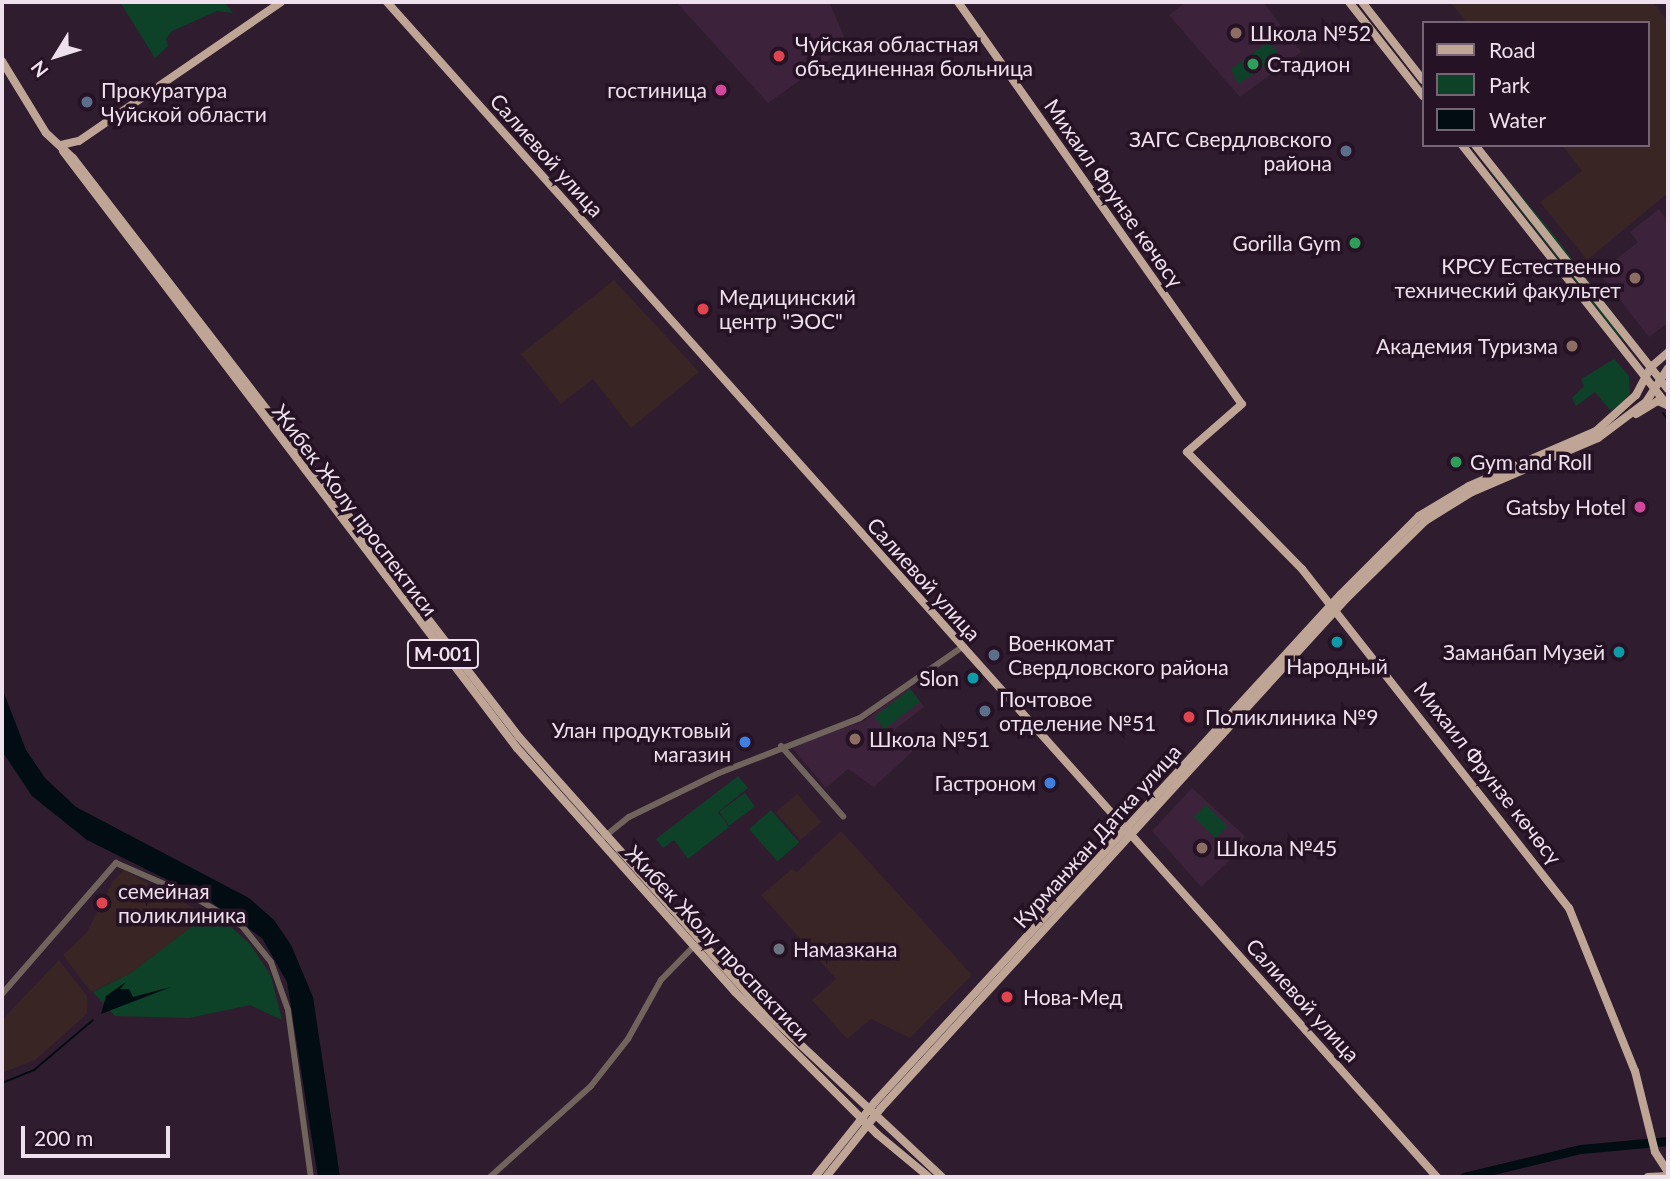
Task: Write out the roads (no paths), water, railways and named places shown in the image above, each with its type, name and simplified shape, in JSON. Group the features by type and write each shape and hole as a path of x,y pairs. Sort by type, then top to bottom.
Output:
{"main road":[{"path":"61,145 79,141 281,2"},
{"name":"Салиевой улица","path":"387,2 1437,1177"},
{"name":"Михаил Фрунзе көчөсү","path":"958,2 1242,404 1186,452 1265,530 1334,608 1569,908 1622,1035 1655,1152 1668,1174"},
{"path":"1349,2 1422,95"},
{"path":"1362,2 1422,79"},
{"name":"Жибек Жолу проспектиси","path":"2,61 46,132 61,145 494,707 696,944 870,1122"},
{"path":"1464,147 1668,406"},
{"path":"1477,147 1668,389"},
{"name":"Курманжан Датка улица","path":"869,1112 1334,608 1428,510 1469,486 1596,431 1636,395 1651,367 1668,352"},
{"name":"Курманжан Датка улица","path":"1334,608 1437,512 1493,482 1568,454 1627,418 1668,368"},
{"path":"1627,418 1658,401 1668,406"},
{"name":"Курманжан Датка улица","path":"816,1177 870,1122 1128,833"},
{"name":"Жибек Жолу проспектиси","path":"696,944 869,1112 870,1122"},
{"name":"Курманжан Датка улица","path":"827,1177 870,1122"},
{"name":"М-001","path":"870,1122 929,1177"},
{"name":"М-001","path":"870,1122 942,1177"},
{"path":"1648,1177 1668,1174"}],"street":[{"path":"603,838 629,817 781,746 869,714 961,647"},
{"path":"781,746 843,816"},
{"path":"2,994 116,863 194,897 242,926 271,962 288,1010 311,1177"},
{"path":"490,1177 591,1086 628,1040 661,980 696,944"}],"water":[{"path":"2,688 26,750 45,778 76,807 249,898 274,920 291,945 313,997 340,1177 318,1177 287,982 262,938 208,900 87,840 32,796 2,751"},
{"path":"126,982 120,989 129,989 133,997 171,987 101,1014 106,996"}],"waterway":[{"path":"1663,413 1668,420"},
{"path":"2,1083 34,1070 93,1020"},
{"path":"1464,1177 1581,1149 1668,1141"}],"place":[{"name":"Школа №52","path":"1236,33"},
{"name":"Чуйская областная объединенная больница","path":"779,56"},
{"name":"Стадион","path":"1253,64"},
{"name":"гостиница","path":"721,90"},
{"name":"Прокуратура Чуйской области","path":"87,102"},
{"name":"ЗАГС Свердловского района","path":"1346,151"},
{"name":"Gorilla Gym","path":"1355,243"},
{"name":"КРСУ Естественно технический факультет","path":"1635,278"},
{"name":"Медицинский центр \"ЭОС\"","path":"703,309"},
{"name":"Академия Туризма","path":"1572,346"},
{"name":"Gym and Roll","path":"1456,462"},
{"name":"Gatsby Hotel","path":"1640,507"},
{"name":"Народный","path":"1337,642"},
{"name":"Заманбап Музей","path":"1619,652"},
{"name":"Военкомат Свердловского района","path":"994,655"},
{"name":"Slon","path":"973,678"},
{"name":"Почтовое отделение №51","path":"985,711"},
{"name":"Поликлиника №9","path":"1189,717"},
{"name":"Школа №51","path":"855,739"},
{"name":"Улан продуктовый магазин","path":"745,742"},
{"name":"Гастроном","path":"1050,783"},
{"name":"Школа №45","path":"1202,848"},
{"name":"семейная поликлиника","path":"102,903"},
{"name":"Намазкана","path":"779,949"},
{"name":"Нова-Мед","path":"1007,997"}]}
